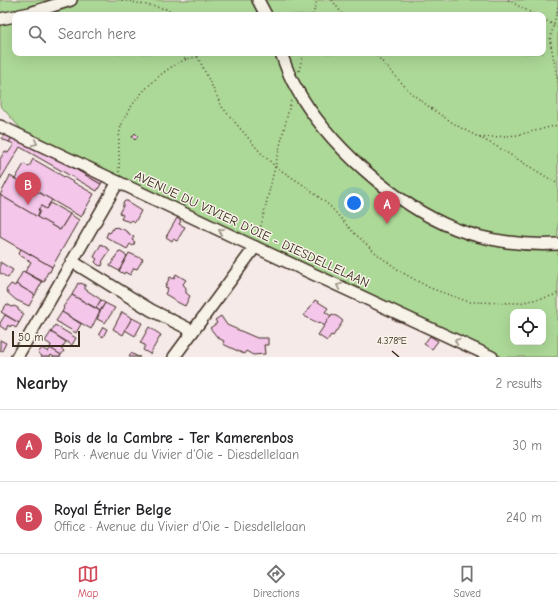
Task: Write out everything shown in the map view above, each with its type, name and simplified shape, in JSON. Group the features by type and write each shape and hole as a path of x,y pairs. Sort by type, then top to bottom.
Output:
{"street":[{"path":"33,12 72,0"},
{"path":"258,0 264,12"},
{"path":"0,18 12,16"},
{"path":"282,56 295,86 318,121 343,150 379,182 422,212 457,229 478,236 511,242 546,245 558,244"},
{"name":"AVENUE DU VIVIER D'OIE - DIESDELLELAAN","path":"0,126 492,357"},
{"path":"17,357 118,182"},
{"path":"174,357 255,247"},
{"path":"73,262 151,310 193,331"}],"path":[{"path":"122,0 166,9 171,12"},
{"path":"314,12 317,0"},
{"path":"332,0 341,12"},
{"path":"508,0 530,12"},
{"path":"558,7 550,40 558,82"},
{"path":"546,20 558,27"},
{"path":"255,247 302,56"},
{"path":"377,56 411,93 436,112 558,184"},
{"path":"118,182 120,164 118,140 122,125 130,110 152,82 185,59 198,57 222,107 261,153 276,167 302,184 329,205 352,231 378,255 403,273 430,288 469,302 519,303 552,296 558,293"},
{"path":"480,138 518,135 558,125"}],"green space":[{"path":"0,0 558,0 558,357 502,357 27,136 0,105"}],"building":[{"path":"6,132 14,135 9,142 2,139"},
{"path":"135,133 138,136 135,140 132,137"},
{"path":"14,135 38,147 101,184 97,191 20,147 0,180 0,159 5,151 8,153 13,146 14,144 9,142"},
{"path":"33,159 94,194 81,217 15,179 24,164 29,167"},
{"path":"72,163 104,178 101,184 70,166"},
{"path":"10,176 52,200 46,209 41,206 38,210 40,211 37,217 0,195"},
{"path":"0,195 60,230 70,214 79,220 52,267 0,237"},
{"path":"125,201 128,201 141,211 135,222 132,220 130,222 121,219 123,215 119,213"},
{"path":"50,203 70,214 60,230 37,217 40,211 38,210 41,206 46,209"},
{"path":"177,218 181,221 179,224 185,227 177,241 173,239 172,241 166,237"},
{"path":"114,227 121,228 134,237 132,240 135,242 133,246 130,244 127,249 106,237 108,232 110,233"},
{"path":"101,244 110,250 102,262 102,266 95,262 97,259 94,257"},
{"path":"21,249 52,267 44,282 25,272 31,262 18,254"},
{"path":"119,251 127,256 119,271 110,266"},
{"path":"129,253 143,259 137,269 134,268 130,275 119,271"},
{"path":"0,262 13,270 8,278 0,273"},
{"path":"23,271 42,282 35,295 16,284"},
{"path":"176,274 186,280 183,284 186,288 186,293 190,296 185,306 165,294 168,288 165,287 170,277 174,279"},
{"path":"78,283 85,285 85,289 101,300 96,308 72,295"},
{"path":"11,284 15,286 16,284 35,295 29,306 16,300 7,292 6,290"},
{"path":"72,295 100,311 91,329 62,312 63,307"},
{"path":"101,300 105,303 100,311 96,308"},
{"path":"315,300 328,308 325,312 331,316 325,326 304,316"},
{"path":"105,303 115,308 105,323 97,319"},
{"path":"7,304 18,308 18,310 24,314 19,323 1,312"},
{"path":"62,312 81,324 76,333 56,321"},
{"path":"122,312 132,318 123,335 113,329"},
{"path":"332,314 343,321 333,336 331,335 327,341 318,335"},
{"path":"395,314 402,318 400,322 392,319"},
{"path":"5,315 19,323 16,328 8,325 6,330 0,326 0,323"},
{"path":"221,316 227,325 257,338 268,338 268,345 264,345 265,354 253,355 246,351 244,354 223,344 224,341 218,338 210,328 217,323 215,320"},
{"path":"132,318 142,323 135,336 125,330"},
{"path":"55,325 76,338 72,345 51,332"},
{"path":"103,327 107,329 103,337 99,334"},
{"path":"149,327 161,335 150,354 143,350 145,345 140,343"},
{"path":"51,332 66,342 61,349 64,351 61,355 50,348 51,345 45,341"},
{"path":"430,336 438,341 432,349 424,344"},
{"path":"0,340 6,343 2,351 0,350"},
{"path":"42,348 48,352 50,348 61,355 60,357 54,357 51,355 50,357 41,357 42,356 38,353"},
{"path":"131,353 138,357 129,357"}],"place":[{"name":"Royal Étrier Belge","path":"28,205"},
{"name":"Bois de la Cambre - Ter Kamerenbos","path":"387,224"}]}
